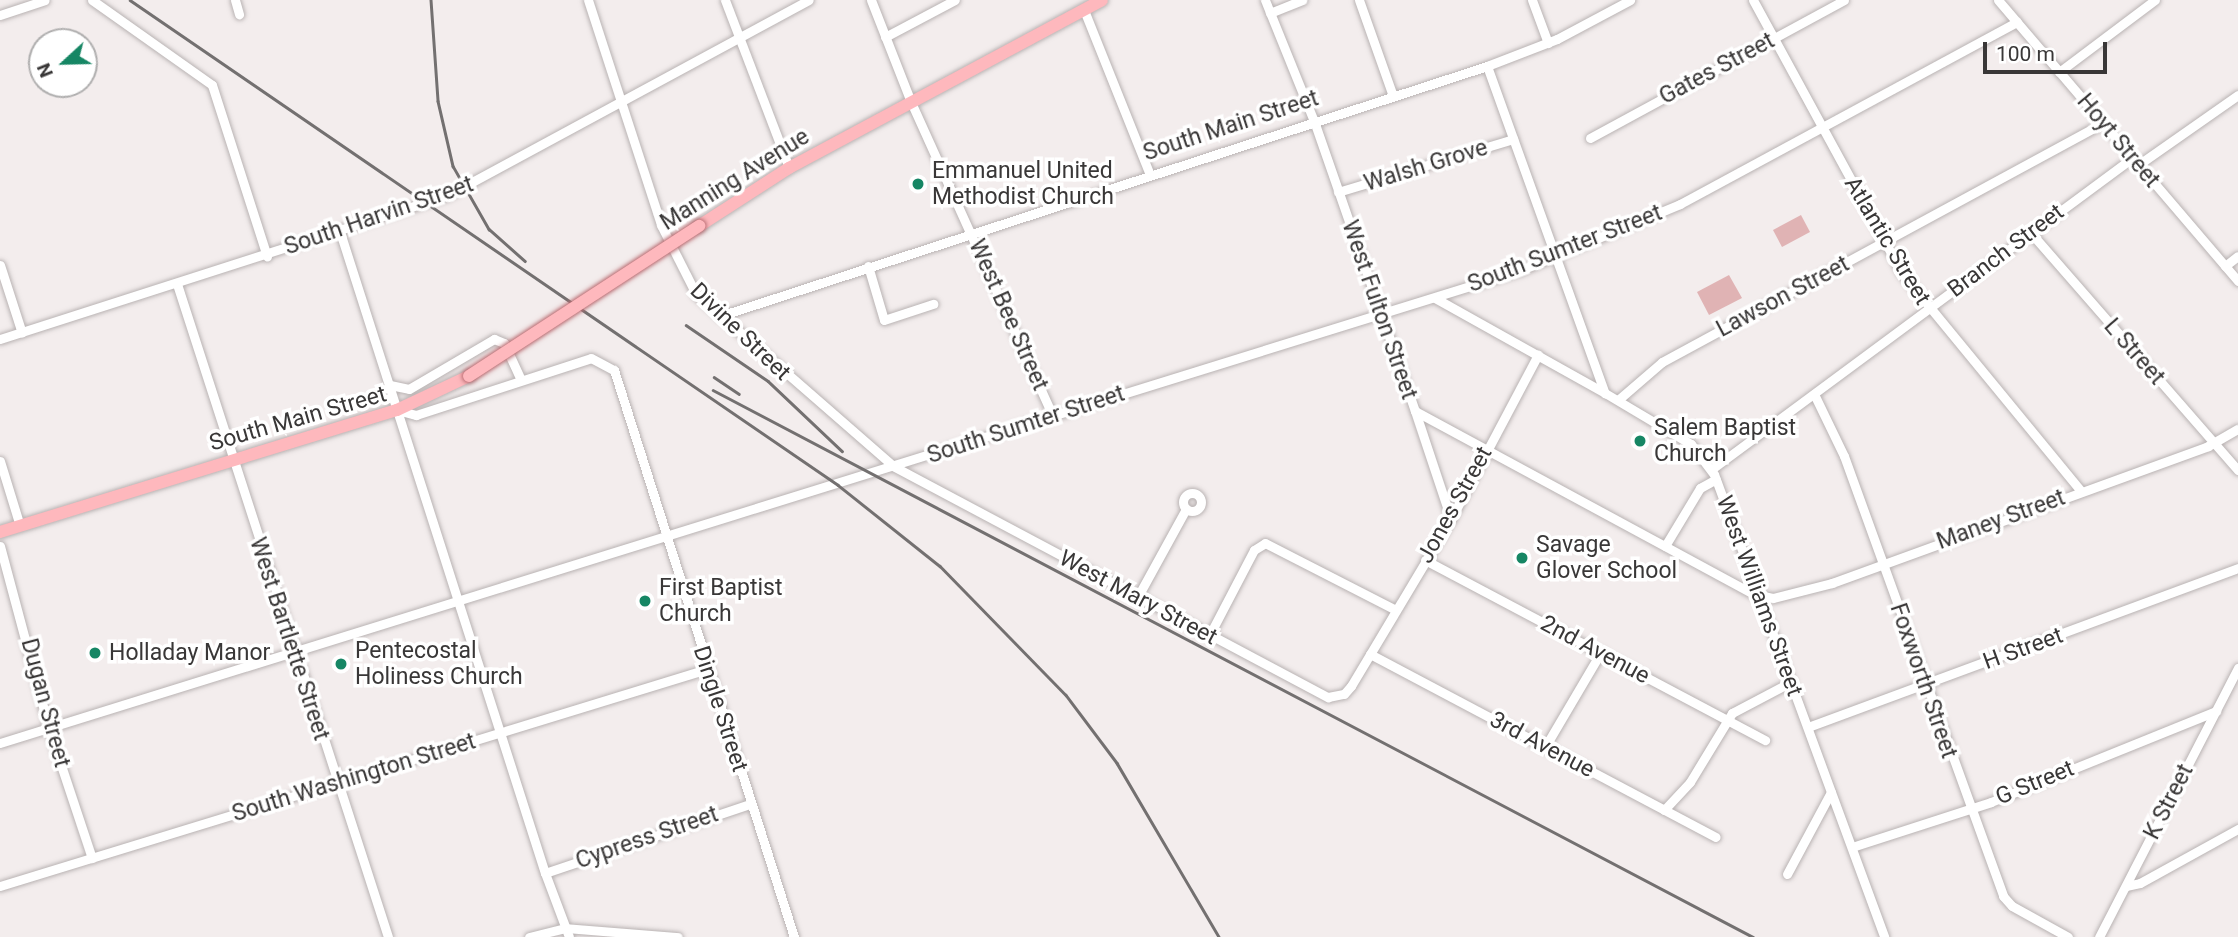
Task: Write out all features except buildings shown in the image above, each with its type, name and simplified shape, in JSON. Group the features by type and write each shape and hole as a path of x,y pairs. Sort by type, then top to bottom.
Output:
{"main road":[{"name":"Manning Avenue","path":"397,410 469,376 789,168 1102,0"},
{"name":"South Main Street","path":"0,532 397,410"}],"street":[{"path":"0,15 45,0"},
{"path":"92,0 212,85 267,256"},
{"path":"235,0 239,14"},
{"name":"Divine Street","path":"588,0 675,258 696,294 893,466"},
{"path":"725,0 789,168"},
{"name":"South Harvin Street","path":"0,339 340,232 485,178 809,0"},
{"name":"West Bee Street","path":"871,0 911,102 1052,415"},
{"path":"885,37 955,0"},
{"name":"West Fulton Street","path":"1265,0 1314,121 1379,316 1415,411 1759,596"},
{"path":"1270,13 1302,0"},
{"path":"1359,0 1393,96"},
{"path":"1532,0 1548,43"},
{"name":"South Main Street","path":"720,316 1487,66 1548,43 1630,0"},
{"name":"Atlantic Street","path":"1753,0 1883,243 1928,309 2081,491"},
{"name":"Gates Street","path":"1590,138 1844,0"},
{"name":"Hoyt Street","path":"1998,0 2238,281"},
{"path":"2059,72 2155,0"},
{"path":"1084,10 1150,175"},
{"name":"South Sumter Street","path":"0,743 1052,415 1379,316 1556,257 1637,225 2017,22"},
{"path":"1487,66 1605,393"},
{"name":"Branch Street","path":"1712,469 2031,233 2135,161 2238,95"},
{"name":"Lawson Street","path":"1618,400 1662,362 2103,123"},
{"name":"Walsh Grove","path":"1338,192 1513,139"},
{"path":"340,232 545,873 567,932"},
{"name":"L Street","path":"2031,233 2238,470"},
{"path":"2225,266 2238,256"},
{"path":"0,265 22,333"},
{"path":"868,266 884,320 933,304"},
{"name":"West Bartlette Street","path":"177,284 292,651 388,937"},
{"name":"West Williams Street","path":"1435,298 1691,444 1712,469 1884,937"},
{"path":"390,385 409,389 460,357 494,340 504,343 521,380"},
{"name":"Jones Street","path":"1370,654 1451,519 1538,355"},
{"name":"South Main Street","path":"397,410 416,415 591,358 607,363"},
{"name":"Dingle Street","path":"607,363 614,370 794,937"},
{"name":"Foxworth Street","path":"1814,394 1842,449 1969,808 2007,902 2068,937"},
{"path":"1415,411 1451,519"},
{"name":"Maney Street","path":"1759,596 1789,596 1883,564 2214,443 2238,429"},
{"path":"0,461 20,526"},
{"name":"West Mary Street","path":"893,466 1328,697 1346,692 1370,654"},
{"path":"1665,546 1700,488 1716,479"},
{"path":"1138,598 1186,509"},
{"path":"1209,636 1254,550 1265,543 1396,610"},
{"name":"Dugan Street","path":"0,546 49,729 92,858"},
{"name":"2nd Avenue","path":"1424,560 1765,740"},
{"name":"H Street","path":"1808,727 2238,568"},
{"path":"1545,747 1601,652"},
{"name":"3rd Avenue","path":"1370,654 1715,837"},
{"name":"K Street","path":"2099,937 2238,668"},
{"name":"South Washington Street","path":"0,887 707,669"},
{"path":"1664,810 1690,782 1727,719 1791,682"},
{"name":"G Street","path":"1852,847 1969,808 2216,711"},
{"path":"1787,874 1832,792"},
{"name":"Cypress Street","path":"545,873 750,804"},
{"path":"2126,886 2140,883 2238,829"},
{"path":"529,937 567,932 678,937"}],"shaded area":[{"path":"1801,215 1810,232 1782,247 1773,230"},
{"path":"1729,275 1742,298 1709,315 1697,292"}],"railway":[{"path":"130,0 838,485 940,566 1066,695 1117,763 1219,937"},
{"path":"431,0 438,101 453,166 489,229 525,261"},
{"path":"686,325 768,381 842,451"},
{"path":"714,377 739,394"},
{"path":"713,390 1753,937"}],"place":[{"name":"Emmanuel United Methodist Church","path":"918,184"},
{"name":"Salem Baptist Church","path":"1640,441"},
{"name":"Savage Glover School","path":"1522,558"},
{"name":"First Baptist Church","path":"645,601"},
{"name":"Holladay Manor","path":"95,653"},
{"name":"Pentecostal Holiness Church","path":"341,664"}]}
